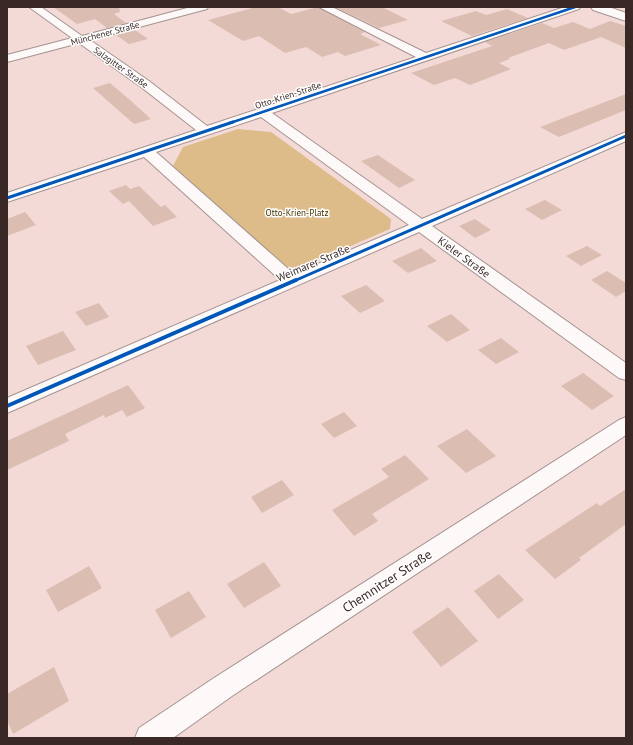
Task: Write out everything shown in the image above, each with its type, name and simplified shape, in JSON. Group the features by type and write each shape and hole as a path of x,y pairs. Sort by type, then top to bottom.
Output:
{"street":[{"name":"Salzgitter Straße","path":"34,7 145,84 205,131"},
{"name":"Münchener Straße","path":"7,59 203,7"},
{"path":"324,7 383,34 425,57"},
{"name":"Otto-Krien-Straße","path":"7,198 575,7"},
{"path":"597,7 626,17"},
{"name":"Kieler Straße","path":"262,112 626,374"},
{"name":"Weimarer Straße","path":"7,406 626,136"},
{"path":"146,151 292,282"},
{"name":"Chemnitzer Straße","path":"149,738 223,687 626,425"}],"green space":[{"name":"Otto-Krien-Platz","path":"238,129 271,132 391,219 390,229 300,268 283,266 173,166 183,147"}],"building":[{"path":"53,7 119,7 120,12 114,14 126,23 107,28 95,19 77,24"},
{"path":"256,7 278,7 291,14 318,7 365,32 360,34 381,45 345,56 338,52 322,57 306,47 285,53 259,36 243,41 208,20"},
{"path":"335,7 382,7 408,20 379,28"},
{"path":"507,9 528,18 472,36 441,21 476,11 486,15"},
{"path":"610,21 626,26 626,48 601,37 564,50 549,43 508,58 510,59 499,63 511,69 470,85 455,78 434,85 411,73 492,46 485,42 542,23 554,28 573,22 590,29"},
{"path":"135,30 148,39 129,44 116,35"},
{"path":"110,83 151,119 134,124 93,88"},
{"path":"626,94 626,110 559,137 540,127"},
{"path":"378,155 415,180 399,188 361,161"},
{"path":"126,185 130,189 139,186 161,207 165,205 177,217 153,226 129,201 123,204 109,191"},
{"path":"545,200 562,210 542,220 525,209"},
{"path":"25,212 36,225 7,236 7,219"},
{"path":"475,219 491,230 475,238 459,226"},
{"path":"587,246 602,255 581,266 566,256"},
{"path":"421,248 437,261 408,273 392,261"},
{"path":"607,271 626,283 626,291 616,297 591,280"},
{"path":"366,285 385,301 360,313 341,296"},
{"path":"99,303 109,317 86,326 75,312"},
{"path":"451,314 470,330 447,342 427,326"},
{"path":"63,331 76,350 38,365 26,346"},
{"path":"501,338 519,352 496,364 478,350"},
{"path":"583,373 614,396 592,410 561,386"},
{"path":"128,385 145,408 127,417 122,410 105,418 104,415 65,434 69,441 7,470 7,441"},
{"path":"344,412 357,426 334,438 321,424"},
{"path":"467,429 496,456 466,473 437,446"},
{"path":"405,455 429,479 372,514 378,521 354,536 332,510 389,477 381,469"},
{"path":"282,480 294,495 262,513 251,497"},
{"path":"626,489 626,524 579,558 581,560 555,579 525,550 597,503 600,506"},
{"path":"264,562 281,586 244,608 227,584"},
{"path":"89,566 102,588 58,612 46,590"},
{"path":"499,574 524,600 498,619 474,591"},
{"path":"189,591 206,617 171,638 155,610"},
{"path":"448,607 478,641 441,667 412,632"},
{"path":"54,667 69,701 13,734 7,720 7,694"}],"cycle path":[{"path":"7,198 575,7"},
{"path":"7,406 626,136"}]}
